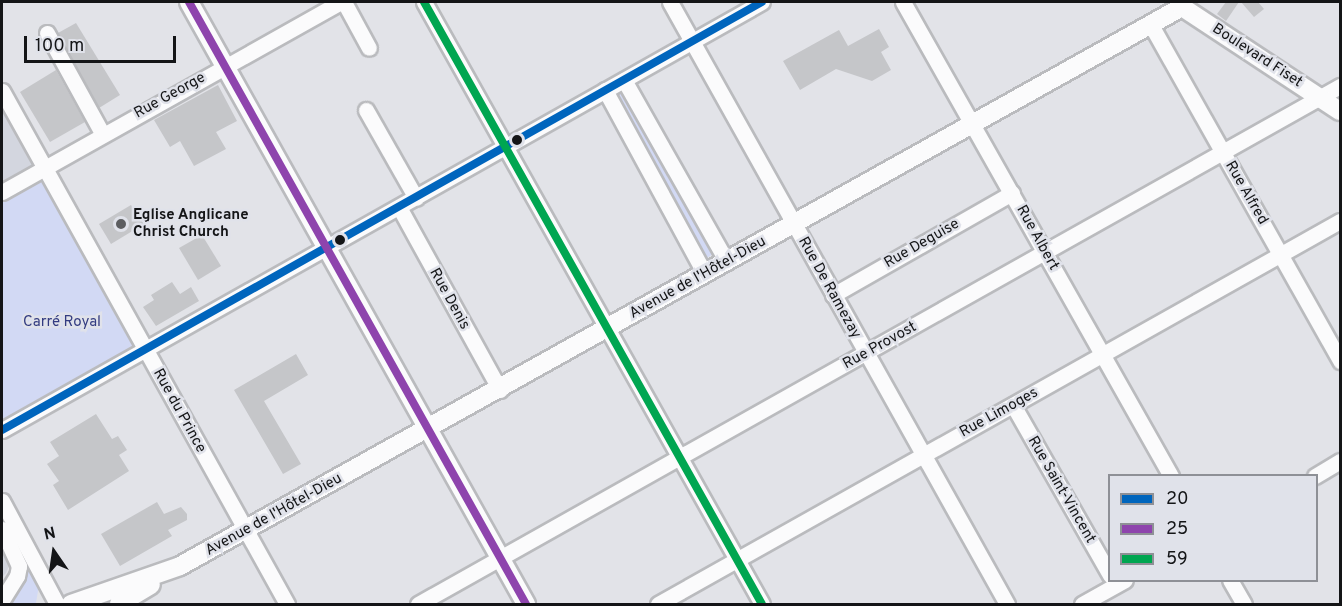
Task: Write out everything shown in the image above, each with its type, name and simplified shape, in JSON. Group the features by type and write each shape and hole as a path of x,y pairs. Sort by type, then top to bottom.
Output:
{"main road":[{"path":"189,2 526,604"},
{"name":"Avenue de l'Hôtel-Dieu","path":"70,604 180,566 245,531 1151,25 1183,3"},
{"name":"Boulevard Fiset","path":"1183,3 1341,111"},
{"path":"119,604 156,582 162,573"}],"street":[{"name":"Rue George","path":"2,192 225,65 342,2"},
{"path":"342,2 369,48"},
{"path":"424,2 762,604"},
{"name":"Rue De Ramezay","path":"670,2 1007,604"},
{"path":"2,430 762,2"},
{"name":"Rue Albert","path":"903,2 1170,474"},
{"name":"Rue Alfred","path":"1151,25 1341,361"},
{"path":"47,33 103,135"},
{"path":"624,80 727,262"},
{"name":"Rue Provost","path":"418,604 1341,86"},
{"path":"605,90 705,274"},
{"name":"Rue du Prince","path":"2,91 8,117 45,168 287,604"},
{"path":"366,110 416,198"},
{"name":"Rue Deguise","path":"833,295 1012,193"},
{"name":"Rue Denis","path":"399,207 500,390"},
{"name":"Rue Limoges","path":"658,604 1341,221"},
{"name":"Rue Saint-Vincent","path":"1013,405 1108,567"},
{"path":"1318,474 1341,461"},
{"path":"2,501 57,604"},
{"path":"2,529 19,562 18,573 4,593"},
{"path":"1082,604 1115,582"},
{"path":"1231,582 1244,604"}],"shaded area":[{"path":"2,90 45,170 2,194"},
{"path":"2,538 12,559 2,577"}],"green space":[{"path":"621,78 717,251 704,260 600,90"},
{"name":"Carré Royal","path":"45,170 144,347 2,426 2,194"},
{"path":"27,563 39,585 36,603 2,604"}],"building":[{"path":"1226,2 1239,2 1226,21 1217,14"},
{"path":"1241,2 1258,2 1264,9 1254,17"},
{"path":"76,23 120,95 99,108 58,33"},
{"path":"879,29 889,47 881,52 891,70 872,81 836,69 800,90 783,61 839,30 848,46"},
{"path":"56,70 85,122 50,142 20,92"},
{"path":"218,85 237,121 216,132 226,149 194,166 180,141 170,147 154,120"},
{"name":"Eglise Anglicane Christ Church","path":"131,205 144,224 111,244 99,224"},
{"path":"202,235 221,266 198,280 179,248"},
{"path":"172,282 180,294 191,287 199,301 156,326 143,307 154,300 151,295"},
{"path":"296,354 308,375 264,401 301,464 283,474 234,390"},
{"path":"96,414 112,439 118,436 127,450 119,455 129,471 68,510 53,485 59,481 47,464 59,456 50,442"},
{"path":"157,502 164,514 181,507 187,514 187,520 168,530 172,536 120,566 101,534"}],"transit line":[{"name":"25","path":"189,2 526,604"},
{"name":"59","path":"424,2 762,604"},
{"name":"20","path":"2,430 762,2"}],"place":[{"name":"Eglise Anglicane Christ Church","path":"121,224"}]}
